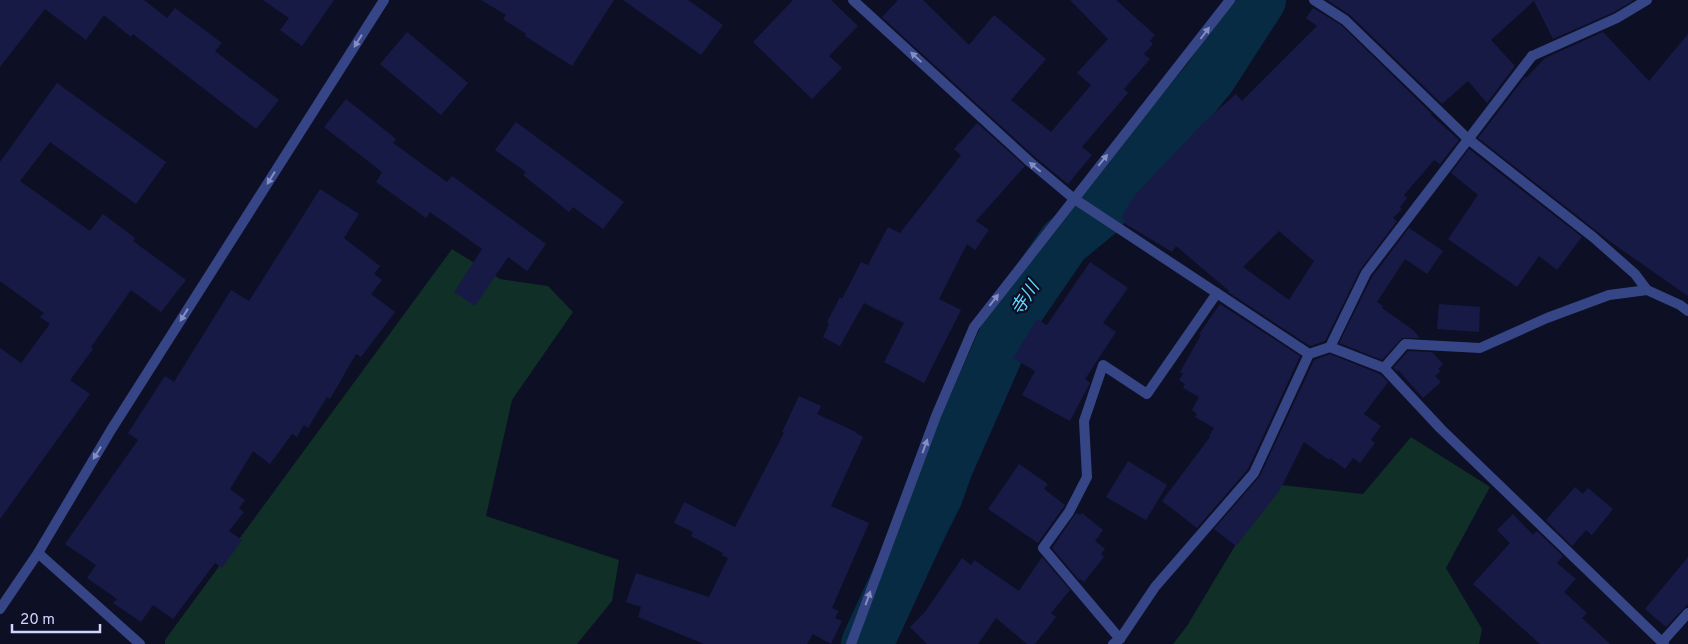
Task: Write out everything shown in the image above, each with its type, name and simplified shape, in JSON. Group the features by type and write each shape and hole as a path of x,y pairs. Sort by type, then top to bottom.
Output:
{"street":[{"path":"0,609 38,553 121,415 384,0"},
{"path":"853,0 1030,162 1073,198 1114,227 1309,354"},
{"path":"852,643 936,416 974,326 1230,0"},
{"path":"1314,0 1345,20 1467,138 1593,237 1635,274 1647,290 1680,305 1688,311"},
{"path":"1217,294 1147,394 1103,365 1084,421 1087,477 1069,512 1043,548 1116,641 1155,587 1254,473 1309,354 1330,346 1366,273 1467,138 1532,56 1617,18 1647,0"},
{"path":"1384,368 1405,344 1480,348 1547,318 1610,296 1647,290"},
{"path":"1330,346 1384,368 1441,429 1663,643 1688,613"},
{"path":"38,553 140,644"}],"green space":[{"path":"452,249 500,279 548,286 573,312 512,400 486,516 619,560 612,601 577,644 165,644 165,640"},
{"path":"1411,437 1490,487 1446,568 1482,629 1479,644 1173,644 1187,626 1272,484 1363,494"}],"building":[{"path":"0,0 144,0 167,18 175,8 222,43 215,51 279,100 256,129 133,34 131,37 104,15 86,40 45,9 0,67"},
{"path":"263,0 334,0 302,46 280,30 289,18"},
{"path":"481,0 614,0 572,66 525,36 526,34 503,19 506,15"},
{"path":"623,0 688,0 723,25 701,55"},
{"path":"793,0 831,0 858,26 829,56 842,68 812,99 753,42"},
{"path":"898,0 923,0 969,45 994,15 1046,59 1011,100 1051,132 1091,85 1077,73 1108,39 1070,0 1116,0 1155,35 1150,41 1153,44 1144,54 1150,59 1124,89 1128,93 1082,147 1092,155 1068,184 1035,157 882,17"},
{"path":"1327,0 1634,0 1614,12 1553,39 1534,1 1491,40 1515,66 1487,103 1468,81 1442,104 1350,15"},
{"path":"1313,8 1341,25 1431,115 1459,140 1440,164 1434,160 1404,195 1407,198 1400,207 1402,209 1393,218 1397,221 1360,270 1325,341 1310,346 1228,292 1176,246 1172,252 1124,223 1125,220 1121,218 1135,195 1204,122 1236,94 1242,101 1317,26 1306,18","holes":["1279,231 1314,261 1289,300 1243,267"]},
{"path":"407,32 468,83 441,115 380,64"},
{"path":"1603,32 1649,81 1688,34 1688,296 1612,243 1478,138 1525,77 1545,58"},
{"path":"57,83 166,162 136,204 50,142 20,181 90,231 103,214 135,238 133,241 186,280 161,312 131,290 91,347 93,349 70,380 90,394 0,519 0,348 21,363 50,324 40,317 44,313 0,281 0,162"},
{"path":"346,99 396,139 393,143 447,182 452,176 546,244 527,271 508,257 475,306 454,292 482,249 430,212 426,218 376,182 382,172 324,127"},
{"path":"516,122 624,202 603,229 573,207 569,212 523,175 526,172 495,150"},
{"path":"977,123 1025,166 976,221 989,230 975,250 967,244 939,299 961,310 924,383 884,362 904,323 864,303 840,346 823,337 829,324 827,322 840,297 842,299 861,262 868,265 888,227 900,233 961,155 954,149"},
{"path":"1469,149 1582,237 1557,270 1539,256 1517,287 1448,239 1478,195 1451,173"},
{"path":"320,189 359,214 344,238 380,266 374,274 382,280 371,294 395,312 361,357 356,354 330,399 327,397 308,428 304,425 297,437 292,434 270,464 253,451 230,489 245,500 239,508 244,512 229,531 242,540 222,568 215,563 173,619 153,605 141,622 113,603 117,599 87,578 96,565 65,544 138,440 128,433 165,376 174,382 231,290 249,301"},
{"path":"1409,228 1443,251 1427,274 1405,259 1377,302 1383,306 1382,308 1413,330 1420,338 1402,338 1382,360 1339,343 1372,277"},
{"path":"1090,262 1128,288 1103,323 1116,332 1085,379 1090,383 1070,421 1022,395 1035,371 1013,358 1037,319 1047,325"},
{"path":"1220,304 1300,356 1248,469 1197,528 1162,501 1210,437 1214,428 1195,417 1197,414 1192,410 1199,397 1183,388 1185,384 1179,380 1183,374 1180,372 1201,335 1199,334"},
{"path":"1439,304 1480,307 1479,332 1437,329"},
{"path":"1408,351 1432,352 1443,364 1438,369 1441,371 1435,376 1441,382 1423,398 1398,370 1393,368"},
{"path":"1330,354 1380,374 1388,382 1364,414 1381,426 1371,440 1375,443 1360,463 1353,458 1345,469 1304,442 1280,490 1236,546 1214,529 1260,476 1314,360"},
{"path":"799,396 821,406 817,414 863,437 831,506 869,523 832,608 839,611 835,618 842,621 831,644 813,634 807,644 704,644 638,617 641,607 626,602 636,573 709,597 728,558 722,555 723,553 691,536 693,532 674,523 684,502 735,527 784,433 782,432"},
{"path":"1128,461 1167,485 1146,520 1106,497"},
{"path":"1019,464 1048,484 1044,489 1065,505 1038,543 988,509"},
{"path":"1575,487 1583,494 1588,488 1613,509 1592,535 1586,530 1572,546 1546,520"},
{"path":"1076,513 1080,515 1082,513 1103,530 1095,541 1105,549 1101,554 1104,557 1084,582 1079,580 1052,548"},
{"path":"1513,514 1533,535 1537,531 1563,556 1557,563 1576,579 1564,592 1587,613 1582,618 1610,644 1540,644 1473,584 1510,543 1497,530"},
{"path":"1042,557 1070,590 1051,613 1056,617 1035,644 1027,644 996,618 978,644 927,644 910,627 925,612 962,558 971,565 974,560 1019,591"},
{"path":"1688,557 1688,604 1666,627 1645,609"}],"waterway":[{"name":"寺川","path":"867,644 937,495 947,467 1014,315 1064,242 1098,214 1211,76 1260,0"}]}
